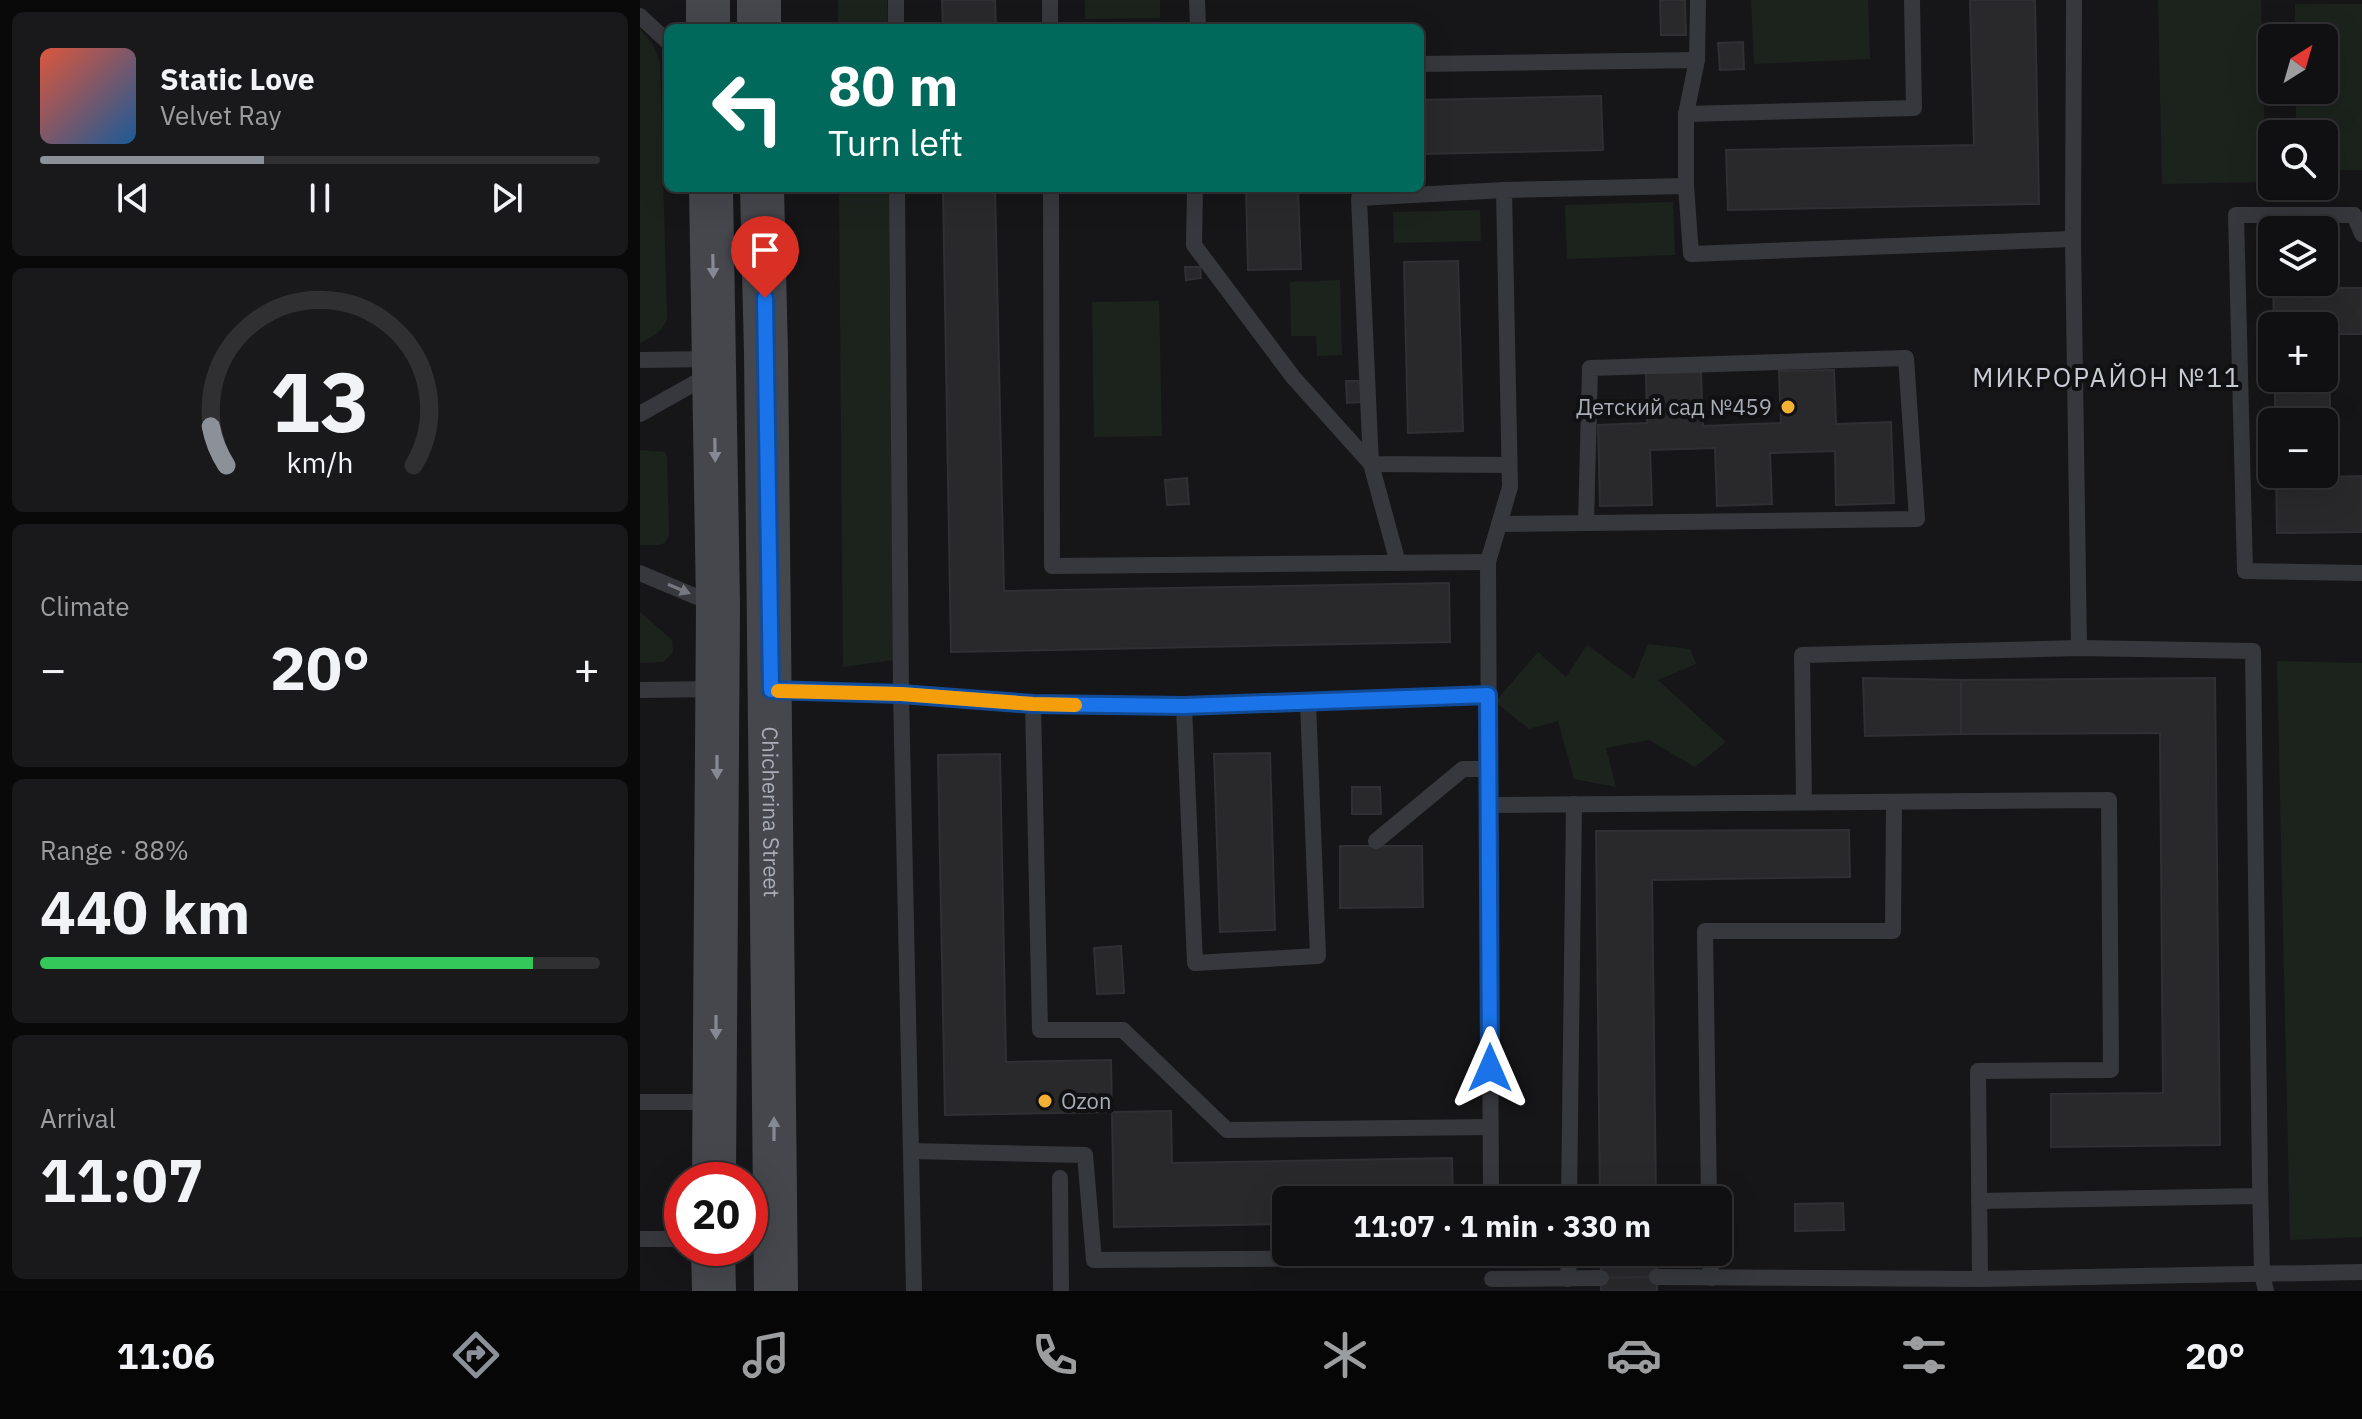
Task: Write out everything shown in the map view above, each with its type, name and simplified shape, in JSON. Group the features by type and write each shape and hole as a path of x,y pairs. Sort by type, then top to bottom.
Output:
{"main road":[{"path":"708,0 708,24"},
{"path":"759,0 759,24"},
{"path":"711,192 718,605 714,1162"},
{"name":"Chicherina Street","path":"762,192 771,690 776,1291"},
{"path":"714,365 766,353"},
{"path":"713,1266 714,1291"}],"lane":[{"path":"896,0 896,24"},
{"path":"1050,0 1050,24"},
{"path":"1197,0 1198,24"},
{"path":"1698,0 1697,60 1686,114 1686,186 1691,254 2073,239"},
{"path":"1686,114 1914,108 1912,0"},
{"path":"2074,0 2073,239 2079,648"},
{"path":"640,16 664,38"},
{"path":"1424,64 1697,60"},
{"path":"1398,563 1371,464 1359,198 1504,190 1686,186"},
{"path":"1491,1186 1488,562 1510,487 1504,190"},
{"path":"897,192 901,694 914,1291"},
{"path":"1051,192 1052,566 1488,562"},
{"path":"1195,192 1194,245 1293,377 1371,464 1509,465"},
{"path":"2362,234 2354,215 2236,215 2245,571 2362,573"},
{"path":"1499,524 1586,523 1917,519 1906,358 1590,368 1586,523"},
{"path":"640,360 714,365"},
{"path":"640,414 714,365"},
{"path":"640,573 718,605"},
{"path":"1804,802 1802,655 2079,648 2253,651 2260,1196 2262,1274 2266,1291"},
{"path":"640,690 717,689"},
{"path":"771,690 901,694 1033,704 1184,706 1488,695"},
{"path":"1184,706 1195,963 1318,956 1308,703"},
{"path":"1033,704 1040,1030 1123,1030 1227,1130 1490,1127"},
{"path":"1376,841 1463,769 1490,769"},
{"path":"1490,805 2109,800 2111,1070 1978,1071 1980,1279"},
{"path":"1709,1186 1705,931 1893,931 1894,802"},
{"path":"1569,1186 1574,804"},
{"path":"640,1102 716,1102"},
{"path":"911,1151 1085,1155 1094,1260 1272,1257"},
{"path":"1060,1178 1061,1291"},
{"path":"1979,1201 2260,1196"},
{"path":"640,1239 664,1239"},
{"path":"1568,1266 1568,1279"},
{"path":"1711,1266 1711,1278"},
{"path":"1657,1277 2118,1283 2262,1274 2362,1272"},
{"path":"1493,1285 1601,1278"}],"shaded area":[{"path":"838,0 887,0 888,24 838,24"},
{"path":"1085,0 1160,0 1160,18 1085,19"},
{"path":"1751,0 1868,0 1870,59 1754,64"},
{"path":"2158,0 2261,0 2258,104 2264,104 2264,120 2258,120 2258,182 2162,184"},
{"path":"2295,4 2362,4 2362,170 2338,170 2338,120 2296,120 2296,104 2338,104 2338,24 2295,24"},
{"path":"640,29 654,46 660,62 667,319 659,331 640,343"},
{"path":"839,192 889,192 893,660 843,667"},
{"path":"1673,202 1675,255 1567,259 1565,205"},
{"path":"1480,210 1481,241 1394,243 1393,212"},
{"path":"1340,280 1342,355 1317,356 1316,336 1291,336 1290,282"},
{"path":"1159,301 1162,436 1094,437 1092,302"},
{"path":"640,450 665,452 667,457 669,535 665,543 658,545 640,545"},
{"path":"640,612 672,640 673,652 663,662 640,663"},
{"path":"1648,644 1690,649 1696,664 1658,680 1726,742 1695,767 1649,740 1606,748 1616,787 1574,779 1558,721 1529,729 1495,702 1538,652 1566,677 1587,645 1634,679"},
{"path":"2277,661 2362,663 2362,1237 2290,1240"}],"building":[{"path":"942,0 995,0 996,24 943,24"},
{"path":"1660,0 1685,0 1686,35 1661,35"},
{"path":"1970,0 2035,0 2039,204 1728,210 1726,150 1974,145"},
{"path":"1743,42 1744,69 1720,70 1718,43"},
{"path":"1601,96 1603,150 1424,154 1424,100"},
{"path":"943,192 995,192 1004,591 1449,583 1450,642 951,652"},
{"path":"1246,192 1298,192 1301,269 1248,270"},
{"path":"1458,261 1463,431 1408,433 1404,262"},
{"path":"1185,267 1200,267 1201,278 1186,280"},
{"path":"2338,288 2362,288 2362,334 2338,334 2338,312 2274,312 2273,296 2338,296"},
{"path":"1834,370 1836,424 1891,422 1894,503 1836,505 1835,451 1770,453 1772,504 1717,506 1715,448 1650,450 1652,505 1600,506 1598,425 1647,423 1646,373 1701,372 1703,426 1781,423 1779,371"},
{"path":"1346,381 1360,381 1361,402 1347,403"},
{"path":"2275,392 2330,392 2330,408 2275,408"},
{"path":"2362,476 2362,532 2277,533 2276,488 2338,488 2338,477"},
{"path":"1187,478 1189,504 1167,505 1165,480"},
{"path":"1863,678 1961,680 1961,734 1865,736"},
{"path":"2215,678 2220,1145 2051,1147 2051,1094 2163,1093 2160,733 1961,734 1961,680"},
{"path":"1270,753 1275,930 1220,932 1214,754"},
{"path":"1000,754 1006,1062 1111,1060 1112,1112 945,1115 938,755"},
{"path":"1352,787 1380,787 1381,814 1352,814"},
{"path":"1849,830 1850,877 1652,880 1656,1186 1600,1186 1596,831"},
{"path":"1340,846 1422,846 1423,907 1340,908"},
{"path":"1121,946 1124,993 1097,994 1094,948"},
{"path":"1171,1111 1172,1163 1452,1158 1453,1186 1272,1186 1272,1224 1114,1227 1112,1112"},
{"path":"1843,1203 1844,1230 1795,1231 1795,1204"},
{"path":"1601,1266 1657,1266 1657,1277 1601,1278"},
{"path":"1657,1277 1657,1291 1601,1291 1601,1278"}],"slow traffic":[{"path":"778,691 901,694 1075,705"}],"place":[{"name":"Детский сад №459","path":"1788,407"},
{"name":"Ozon","path":"1045,1101"}],"district":[{"name":"МИКРОРАЙОН №11","path":"2107,378"}],"route":[{"path":"765,298 771,690 901,694 1033,704 1184,706 1488,695 1490,1068"}]}
